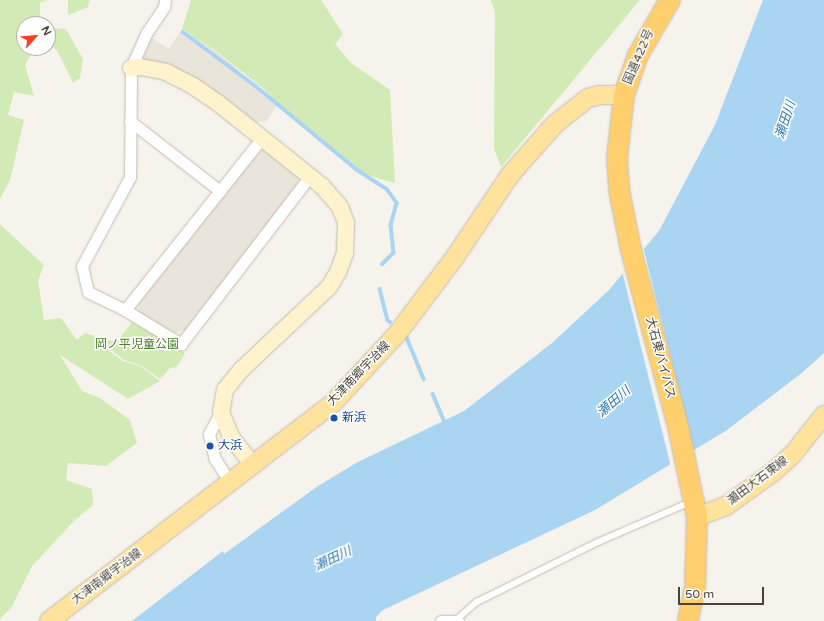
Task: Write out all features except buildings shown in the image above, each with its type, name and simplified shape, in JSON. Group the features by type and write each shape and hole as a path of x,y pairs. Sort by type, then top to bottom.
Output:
{"highway":[{"name":"国道422号","path":"624,96 638,55 670,0"},
{"name":"大石東バイパス","path":"624,96 617,158 619,190 631,250 690,479 696,509 695,587 688,621"}],"main road":[{"name":"大津南郷宇治線","path":"49,621 333,403 397,334 454,257 510,175 554,124 588,98 600,95 624,96"},
{"name":"瀬田大石東線","path":"696,509 726,506 772,473 793,454 824,414"}],"street":[{"path":"165,0 164,7 146,34 132,68 130,177 82,266 88,292 125,310 180,344 310,176"},
{"path":"132,68 141,67 166,72 193,86 310,176 340,207 346,223 346,253 338,272 328,287 240,370 225,390 221,412 209,434 215,459 230,482"},
{"path":"130,121 220,191"},
{"path":"125,310 262,138"},
{"path":"221,412 231,437 253,465"},
{"path":"441,621 457,620"}],"lane":[{"path":"457,620 484,598 598,542 696,509"}],"shaded area":[{"path":"182,29 216,51 278,104 266,122 251,122 141,57 149,36 169,49"},
{"path":"264,150 297,172 298,188 185,330 174,333 140,315 137,305 256,154"}],"green space":[{"path":"0,0 48,0 40,3 40,16 16,16 16,56 30,56 25,65 34,96 14,92 8,115 24,120 10,180 0,199"},
{"path":"68,0 90,0 88,7 68,15"},
{"path":"191,0 321,0 343,34 335,44 351,63 390,90 395,183 366,175 278,104 265,90 216,51 182,29"},
{"path":"491,0 640,0 501,167 494,149 495,12"},
{"path":"56,28 66,29 83,59 80,78 73,83 56,50"},
{"path":"0,224 44,265 38,281 44,320 61,318 77,340 85,333 115,342 109,351 123,361 140,366 160,381 128,399 60,355 82,391 100,398 130,420 137,443 106,466 68,463 66,480 92,489 93,505 74,521 32,566 11,608 0,619"},
{"name":"岡ノ平児童公園","path":"132,322 185,353 177,367 170,368 160,379 140,365 124,360 111,350"}],"water":[{"name":"瀬田川","path":"763,0 824,0 824,353 803,372 727,430 595,510 383,610 376,617 376,621 132,621 223,551 224,554 318,486 356,463 464,411 552,343 608,291 659,231 715,125"}],"pier":[{"path":"643,246 694,452 671,467 622,271"}],"waterway":[{"path":"183,32 257,87 356,169 387,189 397,203 391,225 394,253 383,264"},
{"path":"380,289 388,320 390,322"},
{"path":"405,333 424,379"},
{"path":"433,394 446,424"}],"place":[{"name":"新浜","path":"334,418"},
{"name":"大浜","path":"210,446"}]}
